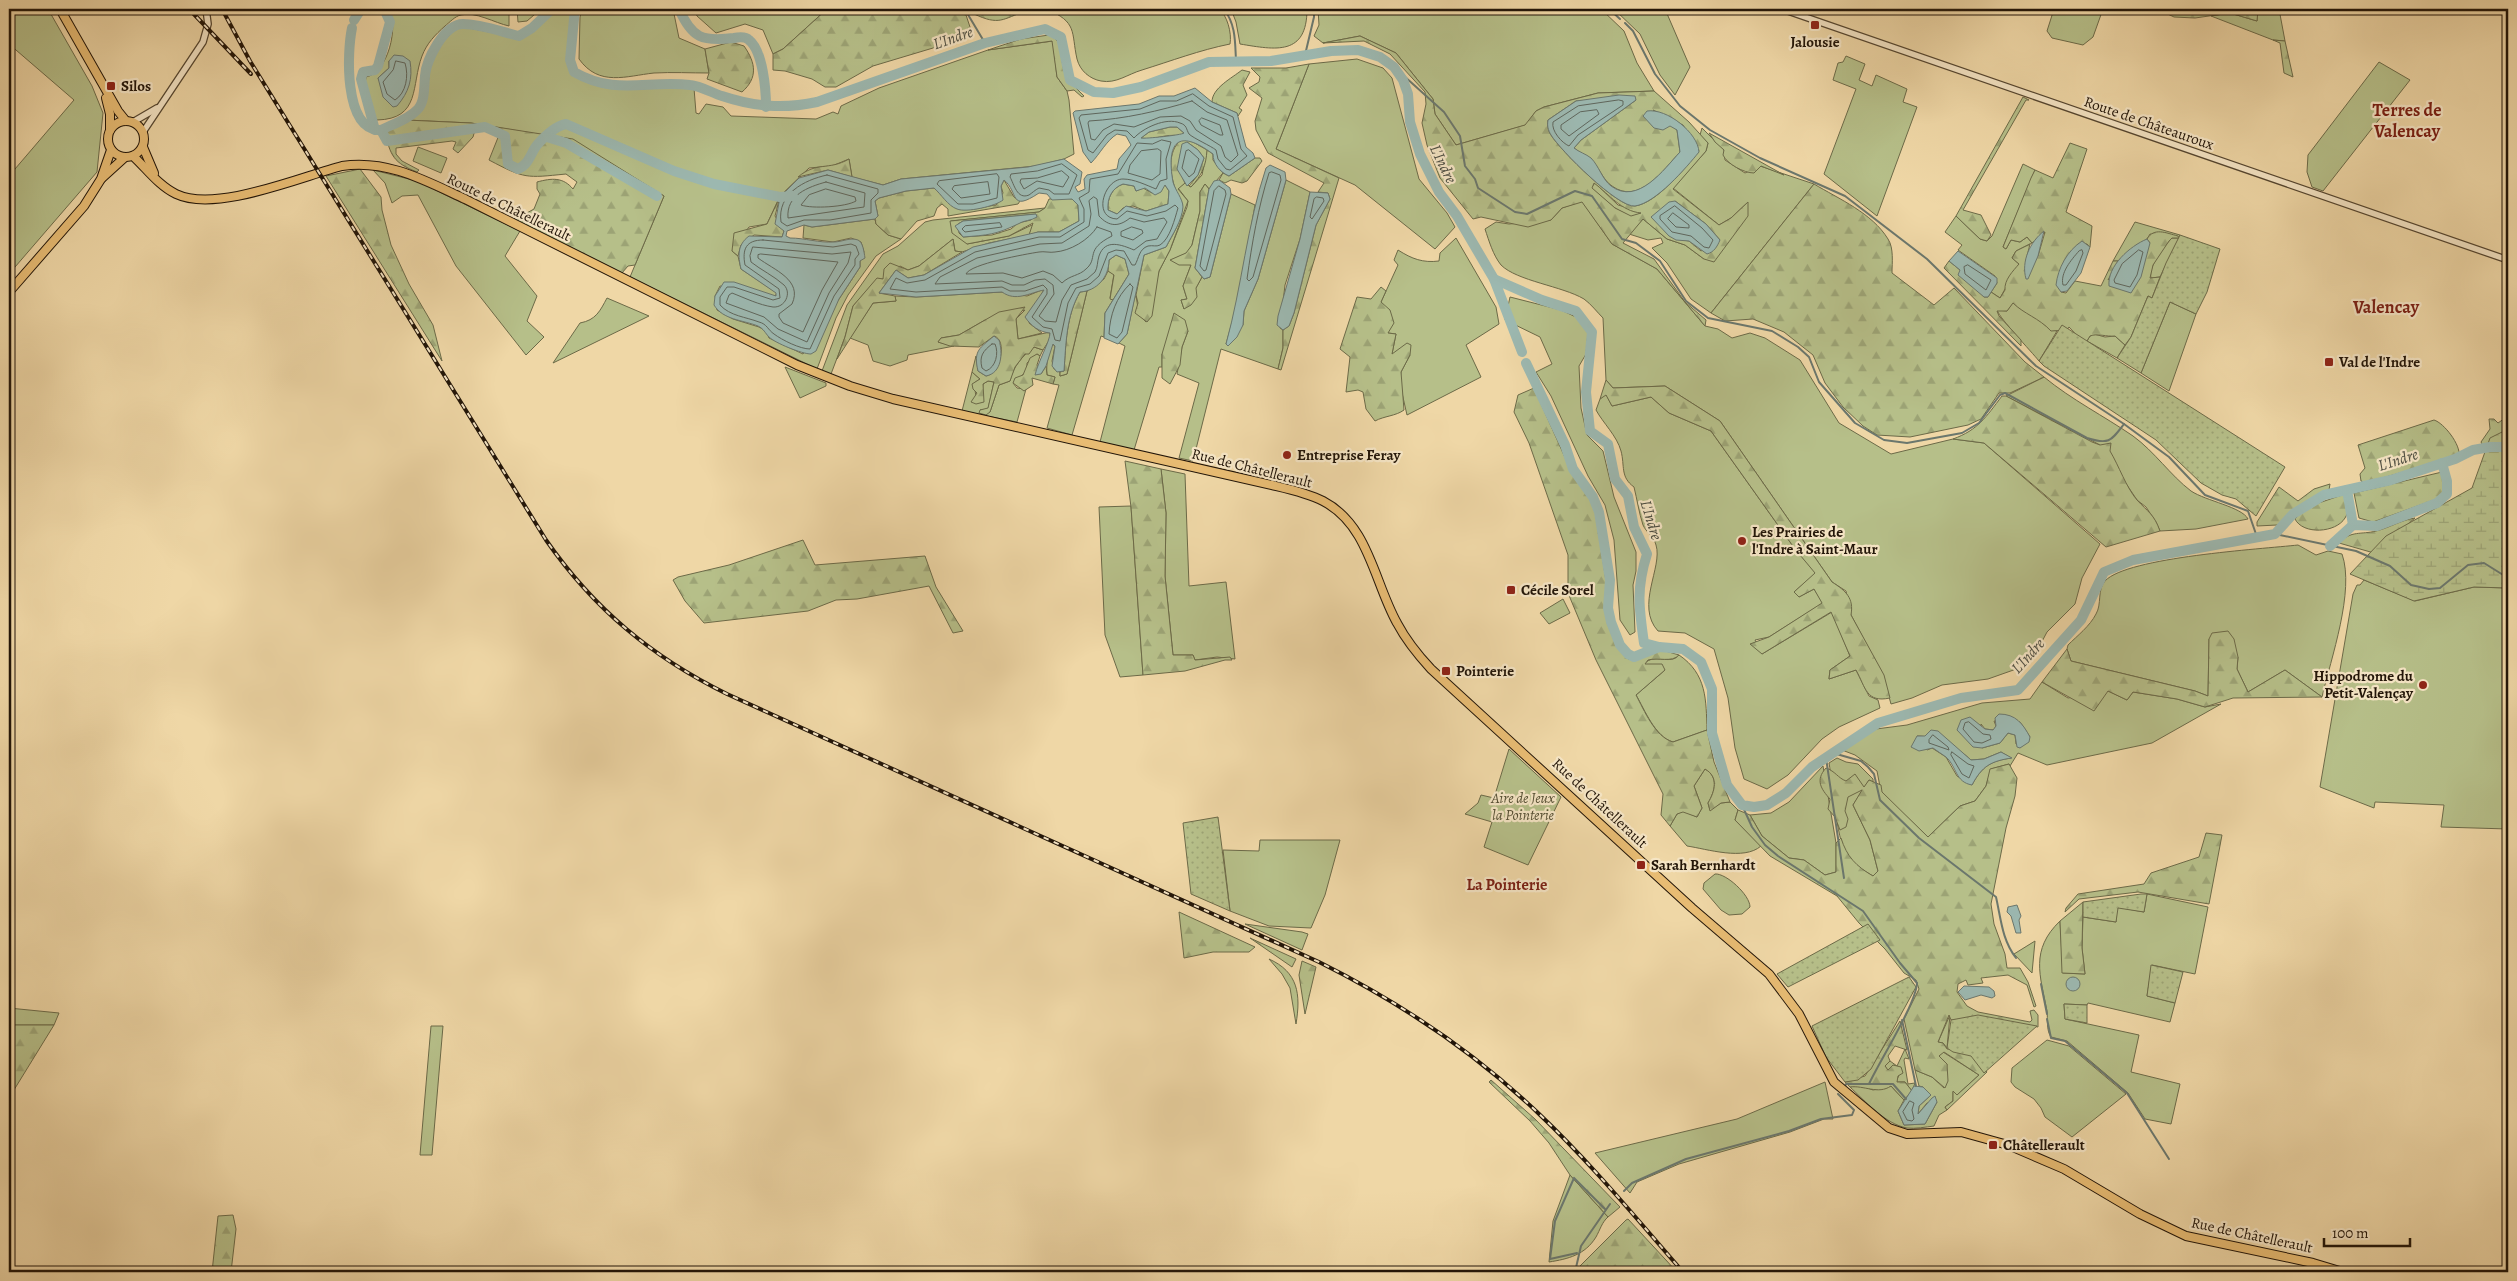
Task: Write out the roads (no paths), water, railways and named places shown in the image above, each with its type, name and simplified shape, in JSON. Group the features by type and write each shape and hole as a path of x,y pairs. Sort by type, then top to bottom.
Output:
{"main road":[{"path":"60,9 102,84 129,122 143,132 143,147 157,180"},
{"path":"101,180 111,150 108,140 110,107 102,84"},
{"path":"110,130 117,124 129,122"},
{"path":"9,292 84,206 101,180 124,158 133,156 143,147"},
{"path":"111,150 124,158"},
{"name":"Route de Châtellerault","path":"133,156 169,190 184,197 207,200 236,196 342,166 358,164 390,168 409,174 797,365 834,380"},
{"name":"Rue de Châtellerault","path":"834,380 908,403 1272,485 1323,501 1343,516 1360,537 1397,624 1414,650 1432,669 1692,908 1769,974 1799,1014 1834,1082 1880,1121 1897,1131 1907,1134 1961,1132 2008,1145 2064,1169 2140,1214 2186,1236 2313,1263 2343,1272"}],"street":[{"path":"143,132 203,42 208,24 206,9"},
{"name":"Route de Châteauroux","path":"1782,9 2508,260"},
{"path":"129,122 161,105"}],"water":[{"path":"394,55 403,56 410,61 411,74 405,96 397,106 393,107 383,97 378,78 389,68 389,61"},
{"path":"1195,88 1212,102 1237,113 1246,147 1253,153 1255,158 1229,176 1218,167 1214,161 1213,154 1201,146 1183,141 1177,143 1171,157 1171,168 1175,188 1183,204 1182,212 1179,223 1166,247 1144,255 1127,334 1118,344 1104,338 1105,313 1129,274 1125,259 1116,255 1109,260 1107,272 1101,282 1092,289 1080,292 1075,301 1067,330 1064,371 1057,372 1052,366 1055,346 1053,344 1046,366 1041,374 1035,375 1050,333 1036,328 1025,317 1044,290 1017,297 1002,292 916,297 879,293 896,270 908,278 924,275 973,247 1038,232 1059,232 1079,221 1078,205 1072,199 1052,200 1047,194 1039,193 1029,199 1019,201 1004,180 1001,186 1003,200 994,205 961,210 948,203 934,188 906,191 879,198 875,201 878,216 875,219 812,227 804,225 787,231 786,236 790,238 828,242 855,239 861,243 864,250 865,258 860,261 860,267 839,299 816,351 811,354 795,350 777,342 769,337 760,327 728,317 714,305 715,296 724,282 734,282 776,296 776,293 741,269 739,251 742,243 749,236 782,237 784,231 775,224 780,197 799,178 828,170 883,185 901,179 1028,167 1064,159 1082,172 1080,184 1075,187 1078,192 1085,189 1084,179 1087,175 1117,169 1119,159 1131,145 1126,136 1117,134 1091,163 1083,152 1073,113 1075,111 1139,104 1159,96 1174,96","holes":["1177,127 1184,133 1163,137 1141,138 1149,132","1123,184 1134,186 1136,191 1145,188 1155,195 1161,192 1165,185 1169,191 1168,204 1146,211 1126,206 1117,214 1108,210 1108,201 1111,194"]},
{"path":"1619,95 1635,96 1636,100 1581,140 1574,148 1591,158 1611,186 1621,191 1631,192 1640,189 1658,176 1680,152 1677,130 1670,126 1663,130 1654,128 1643,116 1647,111 1663,113 1680,123 1693,137 1699,152 1661,192 1652,199 1635,206 1616,198 1590,177 1556,142 1548,126 1548,120 1576,101"},
{"path":"1187,142 1198,150 1204,158 1198,175 1187,186 1177,169 1182,144"},
{"path":"1270,165 1285,172 1286,180 1258,279 1244,311 1243,325 1237,337 1228,346 1226,344 1254,211 1266,168"},
{"path":"1219,180 1230,188 1231,194 1210,277 1204,279 1195,268 1209,189 1214,181"},
{"path":"1310,192 1328,193 1330,199 1316,225 1294,313 1289,326 1283,330 1277,325 1278,316 1300,239"},
{"path":"1675,201 1706,224 1720,240 1712,252 1707,254 1689,241 1676,240 1669,236 1651,217 1669,202"},
{"path":"1036,214 1037,217 1035,218 985,235 963,237 955,226 963,221"},
{"path":"2044,231 2038,256 2028,279 2026,279 2025,265 2028,252 2039,235"},
{"path":"2147,239 2150,243 2141,277 2131,293 2109,286 2109,279 2116,264 2134,246"},
{"path":"2082,241 2090,247 2081,273 2067,291 2061,292 2056,285 2061,266 2072,250"},
{"path":"1958,251 1997,278 1997,283 1988,297 1984,297 1958,275 1960,270 1949,261"},
{"path":"994,336 999,340 1000,362 995,371 986,376 978,371 976,358 981,347"},
{"path":"1999,714 2005,714 2018,721 2030,737 2029,742 2020,748 2017,747 2015,735 2008,733 2000,743 1982,748 1973,747 1957,730 1961,720 1970,717 1985,729 1993,730 1996,726 1995,718"},
{"path":"1931,730 1938,731 1971,760 1984,759 2001,752 2012,758 1993,763 1980,773 1972,785 1966,783 1959,777 1950,761 1933,748 1919,751 1911,747 1917,736 1925,736"},
{"path":"2017,905 2021,916 2019,920 2021,933 2016,933 2011,916 2007,912 2008,907"},
{"path":"2070,977 2076,977 2080,984 2076,991 2070,991 2066,987 2066,981"},
{"path":"1964,986 1989,987 1994,991 1995,996 1992,998 1981,995 1965,1000 1958,992"},
{"path":"1914,1086 1923,1087 1931,1095 1919,1106 1918,1114 1935,1096 1937,1102 1925,1124 1904,1125 1898,1111"}],"waterway":[{"path":"354,20 361,9"},
{"path":"375,130 361,79 363,72 375,70 378,66 390,22 384,9"},
{"name":"L'Indre","path":"381,130 410,116 418,109 423,98 426,69 432,53 449,30 456,26 470,24 519,36 532,28 552,9"},
{"name":"L'Indre","path":"575,9 570,60 574,72 589,79 618,85 674,84 694,86 734,100 770,106 793,106 817,102 985,43 1045,29 1061,37 1070,80 1094,92 1113,93 1141,87 1209,62 1271,61 1331,51 1358,50 1380,57 1394,67 1403,80 1408,94 1410,122 1420,154 1439,192 1457,216 1494,279 1542,300 1576,311 1592,332 1586,392 1590,431 1608,444 1615,479 1628,496 1634,527 1647,554 1640,588 1644,643 1659,647 1683,649 1701,662 1712,689 1712,733 1727,785 1742,805 1754,807 1767,805 1786,793 1812,767 1878,723 1961,698 2018,690 2081,620 2104,572 2133,560 2275,534 2293,514 2324,495 2391,480 2455,459 2473,450 2490,447 2508,447"},
{"name":"L'Indre","path":"679,9 689,26 699,36 714,39 744,37 754,45 763,71 766,107"},
{"path":"954,9 967,13"},
{"path":"981,9 967,13 985,43"},
{"path":"1224,9 1233,27 1236,61"},
{"path":"1305,55 1314,17 1314,9"},
{"path":"1609,9 1620,19"},
{"path":"1625,23 1633,31 1655,74 1680,106 1710,130 1760,158 1845,196 1927,259 2036,366 2124,424 2169,457 2205,495 2248,511 2257,537"},
{"path":"352,28 349,70 350,87 354,103 359,116 367,126 378,130"},
{"path":"1394,67 1444,112 1460,136 1465,166 1475,179 1478,188 1515,212 1527,214 1575,191 1592,196 1622,239 1636,243 1660,261 1686,301 1708,318 1772,331 1798,347 1809,357 1819,382 1855,423 1884,440 1907,443 1962,433 1979,423 2000,395 2005,393 2087,438 2094,440 2109,440 2124,424"},
{"path":"381,130 387,141 485,127 505,136 508,164 518,169 525,165 543,139 554,129 566,124 674,171 714,184 780,197 793,196"},
{"path":"547,137 566,143 657,196"},
{"path":"1494,279 1522,352"},
{"path":"1526,363 1565,445 1573,469 1593,497 1599,512 1610,580 1608,608 1620,645 1628,654 1634,657 1659,647"},
{"path":"2330,546 2353,525 2377,526 2437,503 2447,494 2447,481 2442,463"},
{"path":"2347,490 2353,525"},
{"path":"2275,534 2356,551 2390,566 2411,585 2429,589 2440,588 2468,565 2484,563 2508,578"},
{"path":"1833,753 1861,761 1868,767 1874,774 1880,800 1919,838 1996,897 2005,937 2016,958"},
{"path":"1826,758 1844,878"},
{"path":"1742,805 1752,827 1765,845 1778,856 1863,911 1900,963 1917,983 1904,1018 1869,1084"},
{"path":"2041,984 2047,1014"},
{"path":"2047,1019 2051,1038 2065,1041 2127,1093 2169,1159"},
{"path":"1902,1020 1916,1086"},
{"path":"1845,1086 1846,1084 1893,1084 1906,1099"},
{"path":"1624,1191 1632,1183 1686,1159 1789,1131 1821,1119 1852,1115 1854,1110 1838,1094"},
{"path":"1577,1253 1550,1259 1555,1221 1574,1178 1605,1209"},
{"path":"1575,1272 1581,1246 1610,1204"}],"railway":[{"path":"189,9 251,74"},
{"path":"222,9 250,61 546,540 584,588 626,629 674,664 727,694 1319,962 1349,977 1406,1011 1487,1068 1537,1112 1594,1170 1683,1272"}],"place":[{"name":"Jalousie","path":"1815,25"},
{"name":"Silos","path":"111,86"},
{"name":"Val de l'Indre","path":"2329,362"},
{"name":"Entreprise Feray","path":"1287,455"},
{"name":"Les Prairies de l'Indre à Saint-Maur","path":"1742,541"},
{"name":"Cécile Sorel","path":"1511,590"},
{"name":"Pointerie","path":"1446,671"},
{"name":"Hippodrome du Petit-Valençay","path":"2423,685"},
{"name":"Sarah Bernhardt","path":"1641,865"},
{"name":"Châtellerault","path":"1993,1145"}],"district":[{"name":"Terres de Valencay","path":"2407,120"},
{"name":"Valencay","path":"2386,307"},
{"name":"La Pointerie","path":"1507,885"}],"park label":[{"name":"Aire de Jeux la Pointerie","path":"1523,806"}]}
